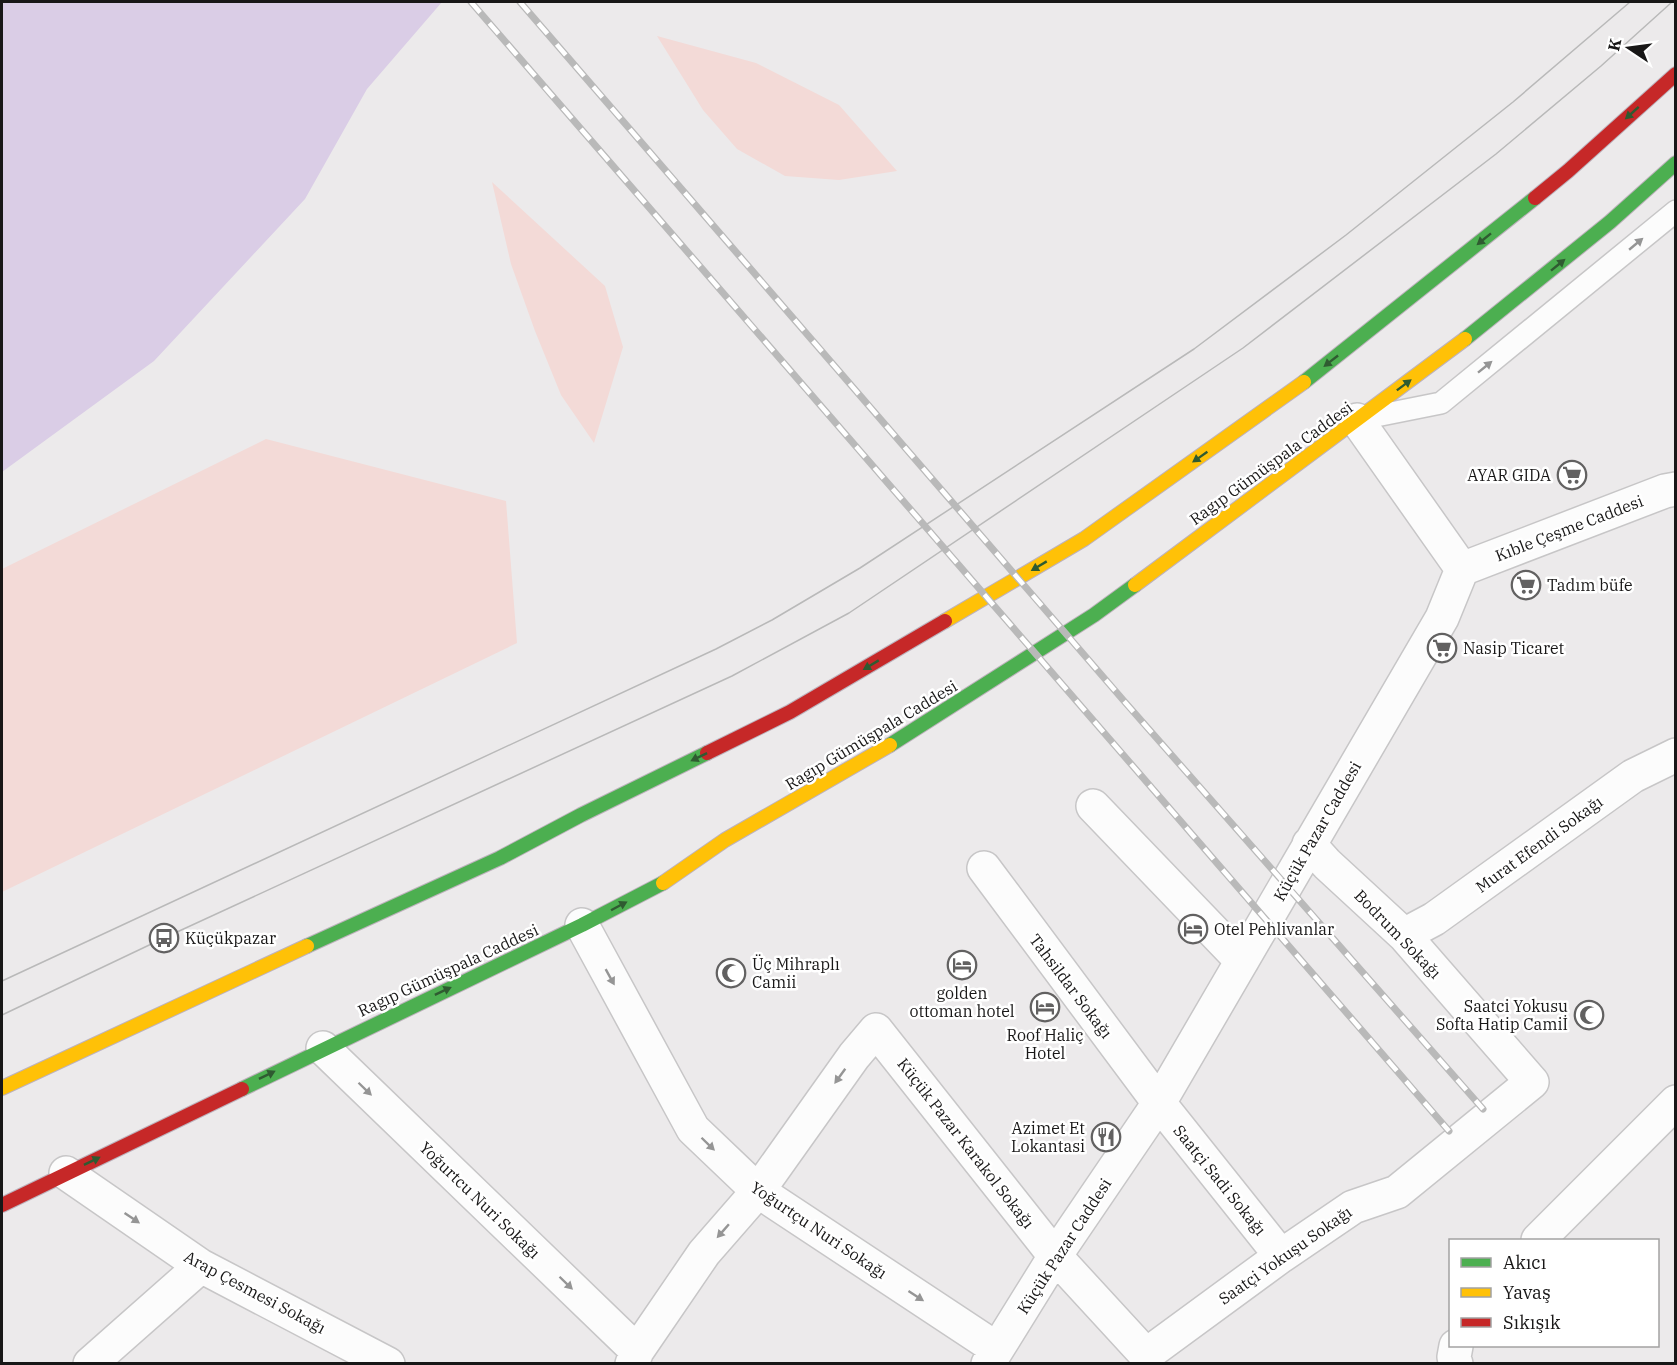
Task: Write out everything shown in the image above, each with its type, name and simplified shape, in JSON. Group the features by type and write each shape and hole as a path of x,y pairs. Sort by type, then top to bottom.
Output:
{"main road":[{"path":"2,1088 185,1001 500,858 581,815 790,712 1084,539 1275,404 1395,311 1568,171 1676,74"},
{"name":"Ragıp Gümüşpala Caddesi","path":"2,1205 323,1048 582,925 665,882 725,840 915,731 1094,615 1357,420 1532,286 1610,222 1676,163"}],"street":[{"path":"1357,420 1462,569"},
{"name":"Kıble Çeşme Caddesi","path":"1462,569 1665,490 1676,489"},
{"name":"Küçük Pazar Caddesi","path":"992,1356 1159,1103 1442,618 1462,569"},
{"name":"Murat Efendi Sokağı","path":"1404,935 1434,919 1633,776 1676,755"},
{"path":"1093,806 1242,961"},
{"name":"Bodrum Sokağı","path":"1309,844 1327,864 1404,935 1532,1082"},
{"name":"Tahsildar Sokağı","path":"984,868 1159,1103"},
{"name":"Yoğurtçu Nuri Sokağı","path":"582,925 693,1130 758,1191 992,1356"},
{"name":"Küçük Pazar Karakol Sokağı","path":"758,1191 854,1056 876,1030 1056,1256"},
{"name":"Yoğurtcu Nuri Sokağı","path":"323,1048 634,1358"},
{"name":"Saatçi Yokuşu Sokağı","path":"1056,1256 1146,1355 1281,1256 1353,1207 1397,1192 1532,1082"},
{"path":"1539,1239 1676,1102"},
{"name":"Saatçi Sadi Sokağı","path":"1159,1103 1281,1256"},
{"name":"Arap Çesmesi Sokağı","path":"66,1173 201,1266 374,1360"},
{"path":"634,1358 704,1253 758,1191"},
{"path":"90,1364 201,1266"},
{"path":"1456,1347 1454,1357 1456,1364"}],"lane":[{"path":"1357,420 1441,403 1676,211"}],"shaded area":[{"path":"2,2 442,2 367,89 305,199 154,361 2,472"},
{"path":"657,36 756,63 839,105 897,171 839,180 785,176 737,149 703,110"},
{"path":"492,182 605,286 623,347 594,443 561,395 535,331 511,264"},
{"path":"266,439 506,501 517,643 2,892 2,569"}],"tram line":[{"path":"2,981 716,649 772,620 860,568 1194,349 1346,235 1513,102 1630,2"},
{"path":"2,1015 732,676 849,613 1243,348 1496,154 1601,66 1672,2"}],"railway":[{"path":"471,2 1449,1131"},
{"path":"520,2 1124,701 1483,1109"}],"traffic: fast":[{"path":"1465,339 1610,222 1676,163"},
{"path":"1304,382 1535,198"},
{"path":"890,745 1094,615 1135,585"},
{"path":"307,946 500,858 707,753"},
{"path":"242,1089 582,925 663,883"}],"traffic: slow":[{"path":"1135,585 1465,339"},
{"path":"945,621 1084,539 1304,382"},
{"path":"663,883 725,840 890,745"},
{"path":"2,1088 307,946"}],"traffic: jam":[{"path":"1535,198 1676,74"},
{"path":"707,753 790,712 945,621"},
{"path":"2,1205 242,1089"}],"place":[{"name":"AYAR GIDA","path":"1572,475"},
{"name":"Tadım büfe","path":"1526,585"},
{"name":"Nasip Ticaret","path":"1442,648"},
{"name":"Otel Pehlivanlar","path":"1193,929"},
{"name":"Küçükpazar","path":"164,938"},
{"name":"golden ottoman hotel","path":"962,965"},
{"name":"Üç Mihraplı Camii","path":"731,973"},
{"name":"Roof Haliç Hotel","path":"1045,1007"},
{"name":"Saatci Yokusu Softa Hatip Camiİ","path":"1589,1015"},
{"name":"Azimet Et Lokantasi","path":"1106,1137"}]}
